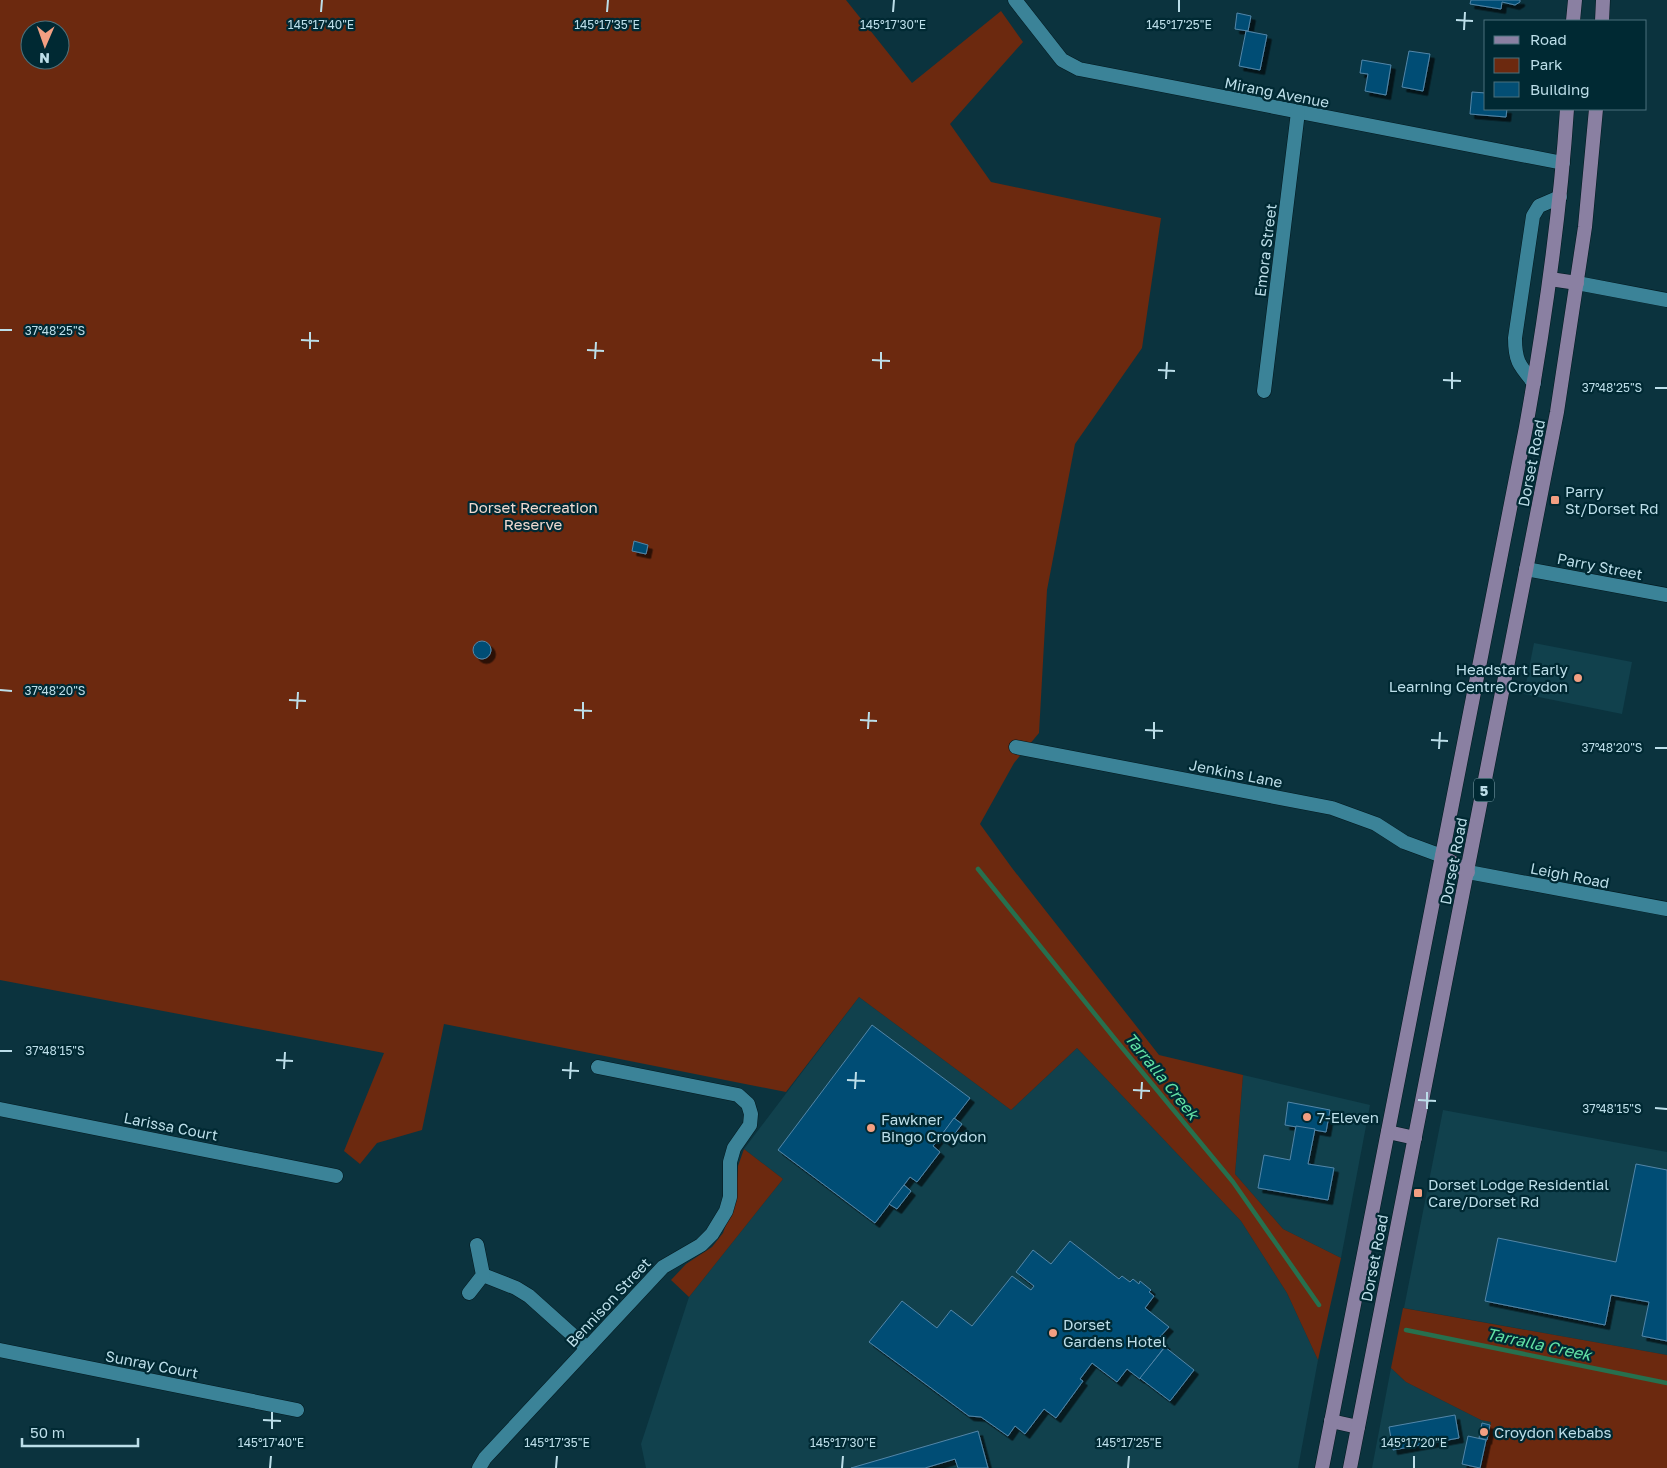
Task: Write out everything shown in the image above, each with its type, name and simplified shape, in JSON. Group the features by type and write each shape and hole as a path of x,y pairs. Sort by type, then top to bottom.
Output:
{"main road":[{"path":"1573,20 1575,0"},
{"path":"1602,20 1603,0"},
{"name":"Dorset Road","path":"1322,1468 1534,383 1560,197 1567,110"},
{"name":"Dorset Road","path":"1350,1468 1557,412 1585,227 1596,110"},
{"path":"1550,279 1577,283"},
{"path":"1442,856 1468,872"},
{"path":"1388,1132 1415,1138"},
{"path":"1331,1422 1358,1427"}],"street":[{"name":"Mirang Avenue","path":"1015,0 1062,60 1078,69 1563,163"},
{"name":"Emora Street","path":"1264,391 1298,112"},
{"path":"1534,383 1520,367 1515,354 1518,319 1533,216 1539,206 1560,197"},
{"path":"1577,283 1667,300"},
{"name":"Parry Street","path":"1526,569 1667,595"},
{"name":"Jenkins Lane","path":"1016,747 1332,808 1376,824 1404,842 1442,856"},
{"name":"Leigh Road","path":"1468,872 1667,909"},
{"name":"Bennison Street","path":"479,1468 485,1458 663,1267 700,1245 712,1234 726,1211 730,1197 730,1162 734,1148 750,1125 751,1114 748,1104 738,1095 598,1067"},
{"name":"Larissa Court","path":"0,1109 336,1176"},
{"path":"469,1292 482,1275 477,1245"},
{"path":"482,1275 516,1288 529,1296 588,1348"},
{"name":"Sunray Court","path":"0,1350 297,1410"}],"shaded area":[{"name":"Headstart Early Learning Centre Croydon","path":"1534,643 1632,662 1622,714 1524,694"},
{"path":"859,997 1011,1110 1077,1048 1241,1221 1287,1293 1318,1360 1298,1468 646,1468 641,1444 689,1297 783,1179 744,1149"},
{"path":"1243,1075 1370,1105 1341,1258 1283,1229 1235,1174"},
{"path":"1443,1110 1667,1152 1667,1355 1404,1308"},
{"path":"1391,1368 1406,1382 1481,1420 1491,1422 1481,1468 1372,1468"}],"green space":[{"name":"Dorset Recreation Reserve","path":"0,0 846,0 912,83 1001,11 1023,42 950,124 991,182 1161,218 1142,348 1075,444 1047,590 1039,733 1014,763 980,824 1012,868 1159,1055 1243,1075 1235,1174 1283,1229 1341,1258 1318,1360 1287,1293 1241,1221 1077,1048 1011,1110 859,997 786,1092 444,1024 422,1130 377,1143 360,1164 344,1151 384,1053 0,980"},
{"path":"744,1149 783,1179 689,1297 671,1280 686,1264 712,1247 723,1233 736,1195 738,1166"},
{"path":"1403,1308 1667,1355 1667,1468 1481,1468 1491,1422 1481,1420 1406,1382 1391,1368"}],"building":[{"path":"1471,0 1520,0 1520,2 1515,5 1502,2 1501,9 1470,4"},
{"path":"1237,13 1251,16 1248,31 1235,29"},
{"path":"1246,31 1267,35 1260,70 1239,66"},
{"path":"1409,51 1430,54 1423,91 1402,87"},
{"path":"1362,60 1391,65 1386,95 1365,91 1368,74 1360,73"},
{"path":"1472,92 1484,93 1484,110 1507,110 1506,117 1470,114"},
{"path":"634,541 648,545 646,554 632,551"},
{"path":"482,641 490,646 491,650 486,658 482,659 474,654 473,650 478,642"},
{"name":"Fawkner Bingo Croydon","path":"872,1025 970,1098 933,1146 940,1152 917,1182 910,1177 875,1223 778,1150"},
{"name":"7-Eleven","path":"1288,1102 1330,1110 1326,1132 1285,1125"},
{"path":"954,1118 962,1124 948,1143 940,1137"},
{"path":"1296,1126 1315,1129 1308,1164 1334,1168 1328,1200 1258,1188 1264,1155 1290,1160"},
{"path":"1636,1164 1667,1170 1667,1341 1642,1336 1649,1302 1611,1295 1605,1325 1485,1301 1498,1238 1616,1262"},
{"path":"904,1185 911,1191 897,1209 889,1204"},
{"path":"1070,1241 1119,1279 1122,1276 1130,1282 1133,1279 1139,1284 1140,1281 1151,1290 1149,1292 1154,1296 1145,1308 1169,1327 1158,1339 1166,1345 1140,1379 1127,1369 1117,1382 1092,1363 1080,1379 1083,1381 1056,1418 1044,1409 1025,1434 1015,1426 1008,1436 981,1417 969,1416 869,1342 902,1301 937,1328 951,1310 972,1326 1012,1276 1031,1290 1034,1286 1016,1272 1033,1250 1051,1264"},
{"path":"1165,1347 1194,1370 1170,1401 1140,1378"},
{"path":"1455,1415 1459,1438 1393,1450 1389,1427"},
{"path":"1482,1423 1490,1425 1487,1440 1479,1438"},
{"path":"978,1431 988,1468 958,1468 955,1459 925,1468 851,1468"},
{"path":"1468,1436 1486,1440 1480,1468 1462,1464"}],"waterway":[{"name":"Tarralla Creek","path":"978,869 1233,1182 1319,1305"},
{"name":"Tarralla Creek","path":"1406,1330 1667,1383"}],"place":[{"name":"Parry St/Dorset Rd","path":"1555,500"},
{"name":"Headstart Early Learning Centre Croydon","path":"1578,678"},
{"name":"7-Eleven","path":"1307,1117"},
{"name":"Fawkner Bingo Croydon","path":"871,1128"},
{"name":"Dorset Lodge Residential Care/Dorset Rd","path":"1418,1193"},
{"name":"Dorset Gardens Hotel","path":"1053,1333"},
{"name":"Croydon Kebabs","path":"1484,1432"}]}
